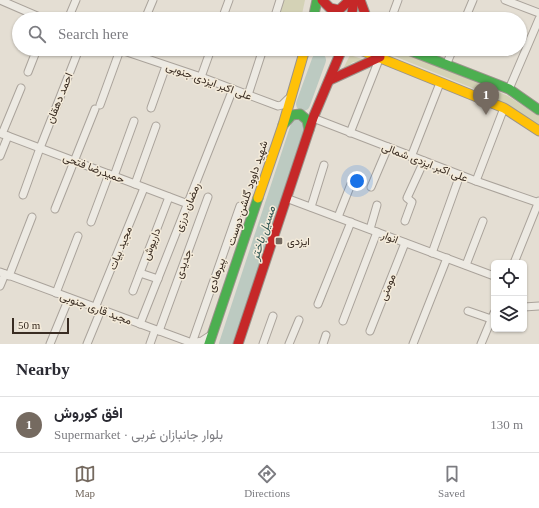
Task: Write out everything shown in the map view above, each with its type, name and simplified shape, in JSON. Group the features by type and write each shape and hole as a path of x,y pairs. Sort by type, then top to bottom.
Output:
{"main road":[{"path":"322,0 330,8 339,10 350,0"},
{"path":"352,12 354,0"},
{"path":"360,0 364,12"},
{"name":"شهید داوود گلشن دوست","path":"210,344 282,125 303,56"},
{"path":"238,344 313,118 339,56"},
{"path":"424,56 509,90 539,110"},
{"path":"330,80 380,57 440,83 504,108 539,131"},
{"path":"282,125 291,116 298,114 302,115 308,120 309,130"}],"street":[{"path":"0,0 28,12"},
{"path":"71,12 76,0"},
{"path":"148,12 153,0"},
{"path":"225,12 229,0"},
{"path":"276,12 280,0"},
{"path":"394,12 398,0"},
{"path":"468,12 473,0"},
{"path":"510,1 539,13"},
{"path":"527,47 539,19"},
{"path":"28,72 34,56"},
{"name":"احمد دهقان","path":"23,195 76,56"},
{"path":"55,209 116,56"},
{"name":"علی اکبر ایزدی جنوبی","path":"142,56 166,66 201,77 278,106 282,105 288,100 293,88"},
{"path":"201,77 208,56"},
{"path":"248,95 261,56"},
{"path":"446,65 450,56"},
{"path":"509,90 523,56"},
{"path":"350,133 380,57"},
{"path":"151,108 166,66"},
{"path":"411,157 440,83"},
{"path":"0,156 3,134 21,88"},
{"name":"رمضان درزی","path":"140,324 234,89"},
{"path":"476,181 504,108"},
{"name":"علی اکبر ایزدی شمالی","path":"313,118 411,157 539,202"},
{"path":"91,222 134,122"},
{"path":"135,184 156,126"},
{"name":"حمیدرضا فتحی","path":"3,134 188,204"},
{"path":"371,187 388,147"},
{"path":"405,221 412,202 407,198 424,161"},
{"path":"310,207 324,165"},
{"path":"432,253 460,175"},
{"path":"338,217 353,179"},
{"name":"مجید بیات","path":"87,344 98,309 144,188"},
{"name":"داریوش","path":"133,291 169,197"},
{"name":"جدیدی","path":"150,344 157,330 208,197"},
{"name":"انوار","path":"286,198 432,253 466,264 491,275"},
{"path":"515,260 539,202"},
{"path":"343,321 373,231 377,205"},
{"name":"پیرهادی","path":"192,343 240,206"},
{"path":"0,286 32,217"},
{"path":"318,304 351,222"},
{"path":"466,264 483,222"},
{"path":"56,293 78,236"},
{"name":"مومنی","path":"370,331 405,243"},
{"path":"413,344 447,258"},
{"path":"140,273 158,279"},
{"name":"مجید قاری جنوبی","path":"5,274 192,343"},
{"path":"50,344 69,298"},
{"path":"527,307 539,306"},
{"path":"468,311 491,316"},
{"path":"263,344 273,316"},
{"path":"289,344 299,320"},
{"path":"482,344 491,321"},
{"path":"192,343 202,341 214,332"},
{"path":"323,344 326,335"}],"shaded area":[{"path":"282,0 305,0 302,12 277,12"},
{"path":"350,56 368,61 353,62 342,71"},
{"path":"394,56 414,56 508,96 539,116 539,126 506,104 482,92"}],"waterway":[{"name":"مسیل باختر","path":"303,104 319,60"},
{"name":"مسیل باختر","path":"226,344 299,122"}],"traffic: fast":[{"path":"314,12 317,0"},
{"path":"424,56 509,89 539,110"},
{"path":"283,125 292,115 300,114 307,120 309,130"},
{"path":"209,344 258,198"}],"traffic: slow":[{"path":"258,198 283,125 303,56"},
{"path":"375,56 504,108 539,131"}],"traffic: jam":[{"path":"322,0 330,8 339,10 350,0"},
{"path":"352,12 354,0"},
{"path":"360,0 364,12"},
{"path":"238,344 313,118 339,56"},
{"path":"330,80 380,57"}],"place":[{"name":"افق کوروش","path":"486,115"},
{"name":"ایزدی","path":"279,241"}]}
